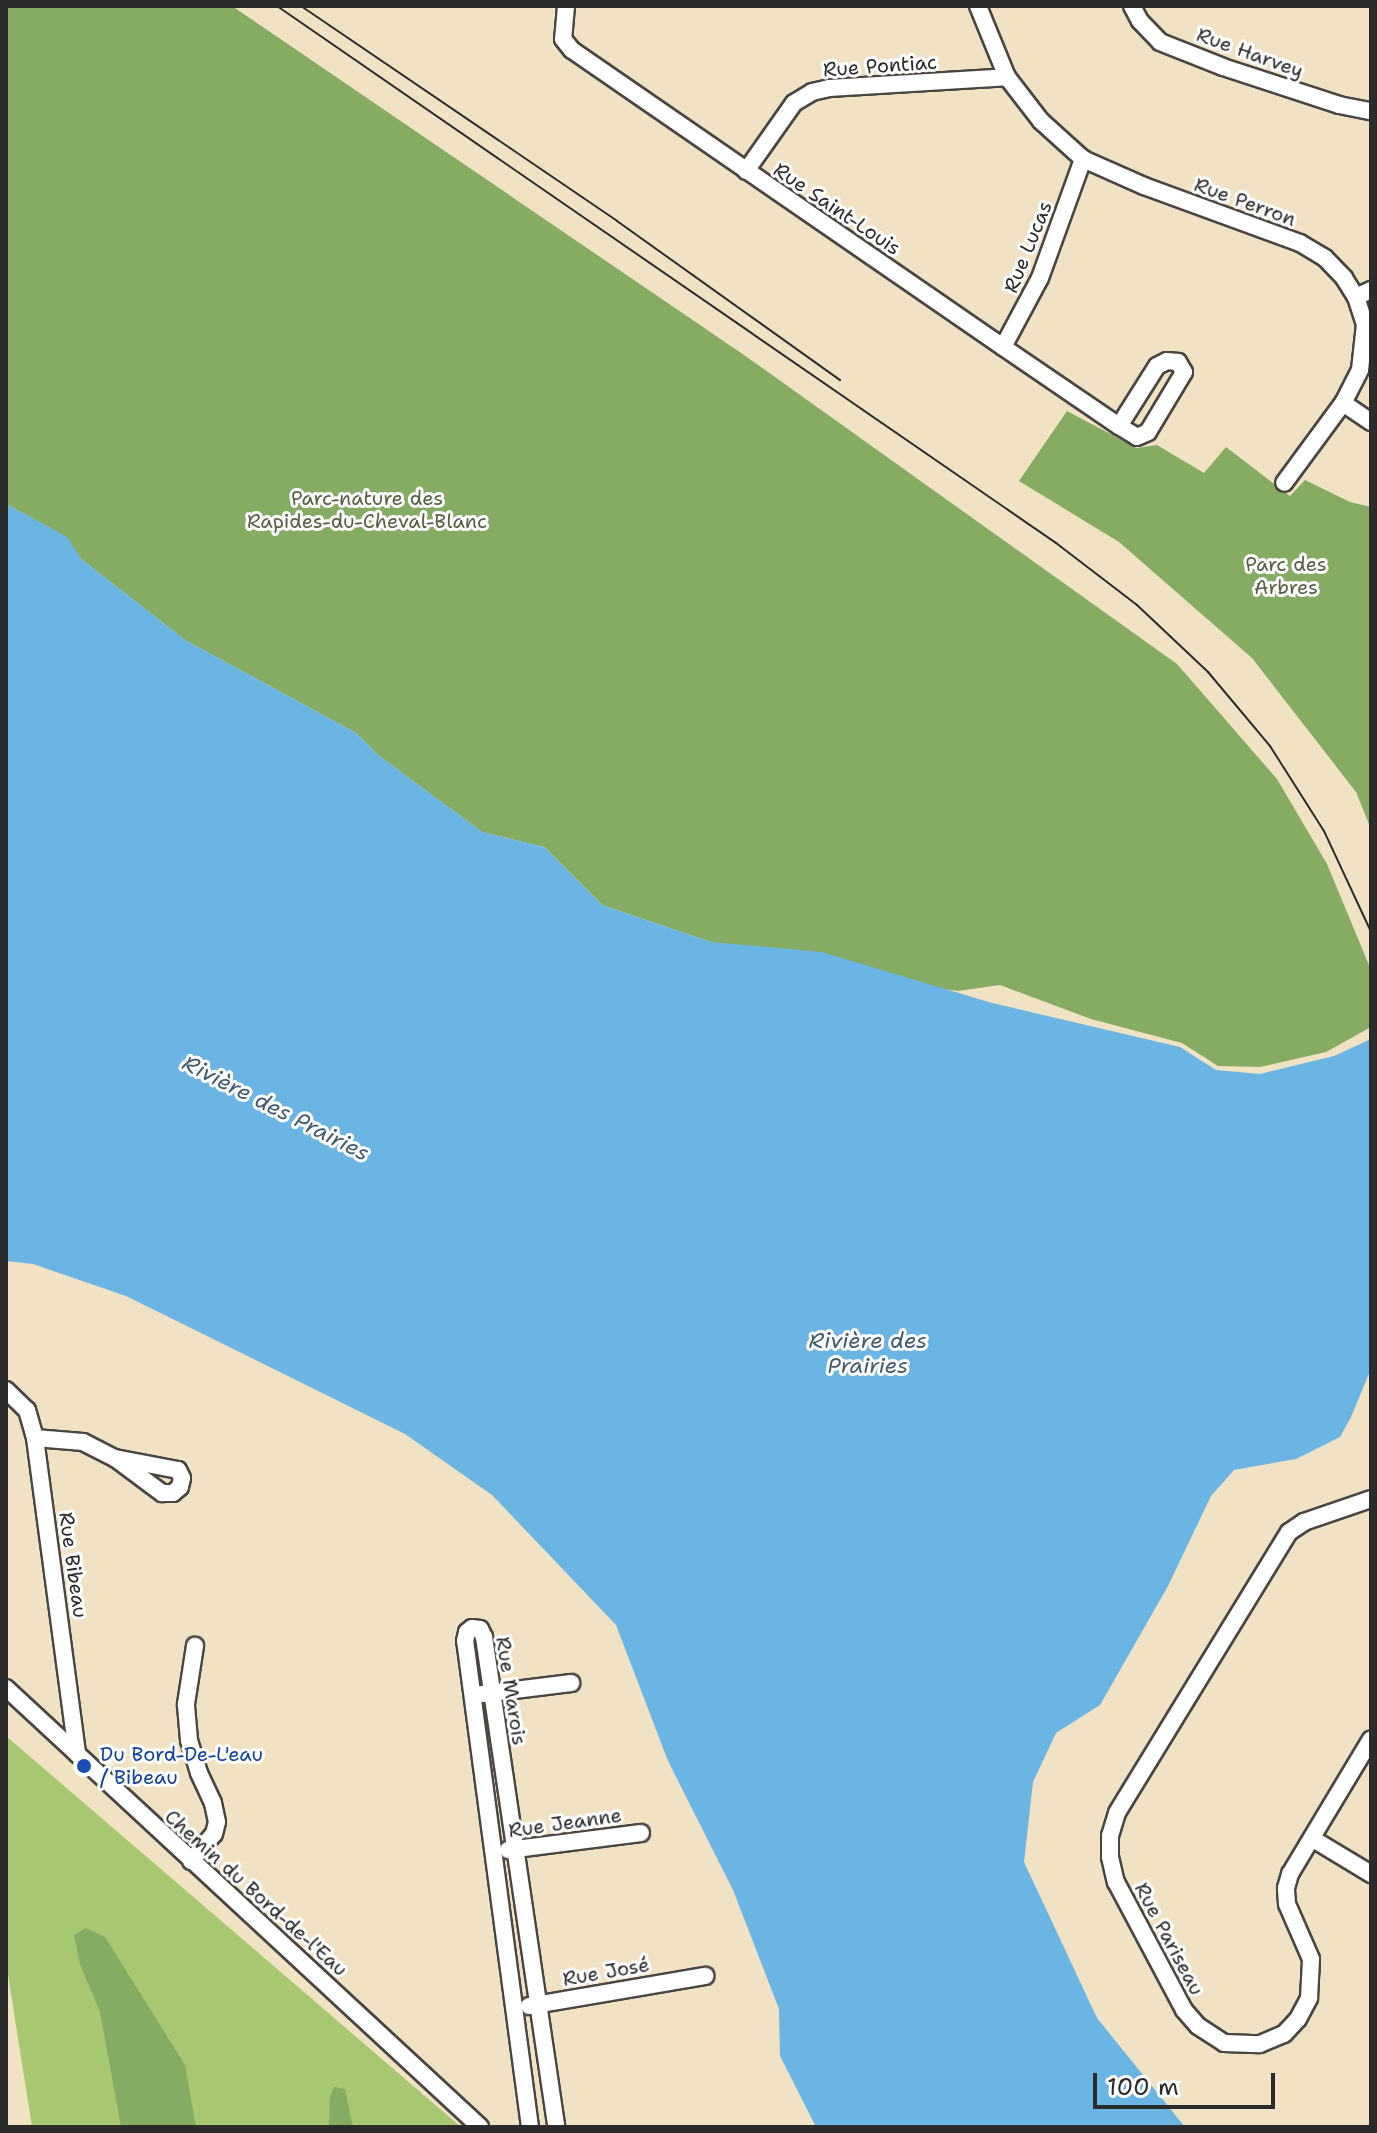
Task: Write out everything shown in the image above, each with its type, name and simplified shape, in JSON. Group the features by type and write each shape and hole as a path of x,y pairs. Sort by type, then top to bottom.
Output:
{"street":[{"name":"Rue Saint-Louis","path":"566,6 563,39 572,50 1119,426"},
{"name":"Rue Perron","path":"978,6 1007,77 1041,121 1083,159 1144,186 1300,243 1325,258 1363,294 1365,324 1360,370 1343,403 1284,483"},
{"name":"Rue Harvey","path":"1132,6 1140,21 1160,42 1238,72 1339,105 1371,111"},
{"name":"Rue Pontiac","path":"746,171 794,103 812,92 829,88 1007,77"},
{"name":"Rue Lucas","path":"1003,347 1040,278 1083,159"},
{"path":"1167,361 1178,362 1184,372 1148,432 1137,437 1119,426 1157,366 1167,361"},
{"path":"1343,403 1371,422"},
{"name":"Rue Bibeau","path":"6,1390 27,1410 35,1438 77,1754"},
{"path":"35,1438 83,1442 115,1458"},
{"name":"Rue Pariseau","path":"1371,1499 1304,1522 1283,1539 1117,1813 1110,1836 1110,1857 1116,1882 1184,2010 1198,2026 1224,2043 1260,2044 1284,2034 1298,2019 1309,1998 1311,1959 1287,1904 1286,1888 1290,1874 1371,1739"},
{"name":"Rue Marois","path":"530,2127 465,1641 467,1632 472,1628 480,1629 484,1637 556,2127"},
{"path":"191,1861 214,1834 217,1822 189,1740 186,1704 195,1646"},
{"path":"472,1695 571,1683"},
{"name":"Chemin du Bord-de-l'Eau","path":"6,1688 480,2127"},
{"name":"Rue Jeanne","path":"493,1852 641,1833"},
{"path":"1313,1839 1371,1874"},
{"name":"Rue José","path":"514,2008 705,1976"}],"green space":[{"name":"Parc-nature des Rapides-du-Cheval-Blanc","path":"6,6 232,6 744,355 1177,664 1277,779 1327,864 1371,970 1371,1027 1326,1052 1260,1067 1218,1066 1182,1043 1091,1019 1000,985 958,991 849,975 711,942 602,905 544,847 482,832 378,755 356,733 185,640 81,559 66,537 6,504"},
{"name":"Parc des Arbres","path":"1067,411 1137,448 1157,445 1204,473 1226,447 1290,496 1305,480 1350,502 1371,507 1371,829 1356,792 1252,658 1119,542 1019,481"},
{"path":"6,1736 461,2127 32,2127 6,1962"},
{"path":"86,1928 105,1937 185,2065 196,2127 121,2127 100,2012 80,1964 74,1935"},
{"path":"334,2087 345,2089 353,2127 329,2127 330,2097"}],"water":[{"name":"Rivière des Prairies","path":"6,504 67,537 81,559 185,640 356,733 378,755 482,832 544,847 602,905 711,942 822,952 992,1003 1180,1047 1216,1070 1260,1074 1334,1056 1371,1039 1371,1369 1351,1417 1340,1437 1296,1459 1234,1470 1211,1496 1168,1586 1100,1705 1056,1733 1033,1782 1024,1862 1097,2018 1185,2127 816,2127 780,2056 779,2009 733,1890 668,1761 616,1625 492,1495 405,1434 126,1296 33,1264 6,1261"}],"tram line":[{"path":"277,6 1056,543 1137,605 1208,672 1270,746 1324,831 1371,932"},
{"path":"301,6 617,221 840,380"}],"place":[{"name":"Du Bord-De-L'eau / Bibeau","path":"84,1766"}]}
